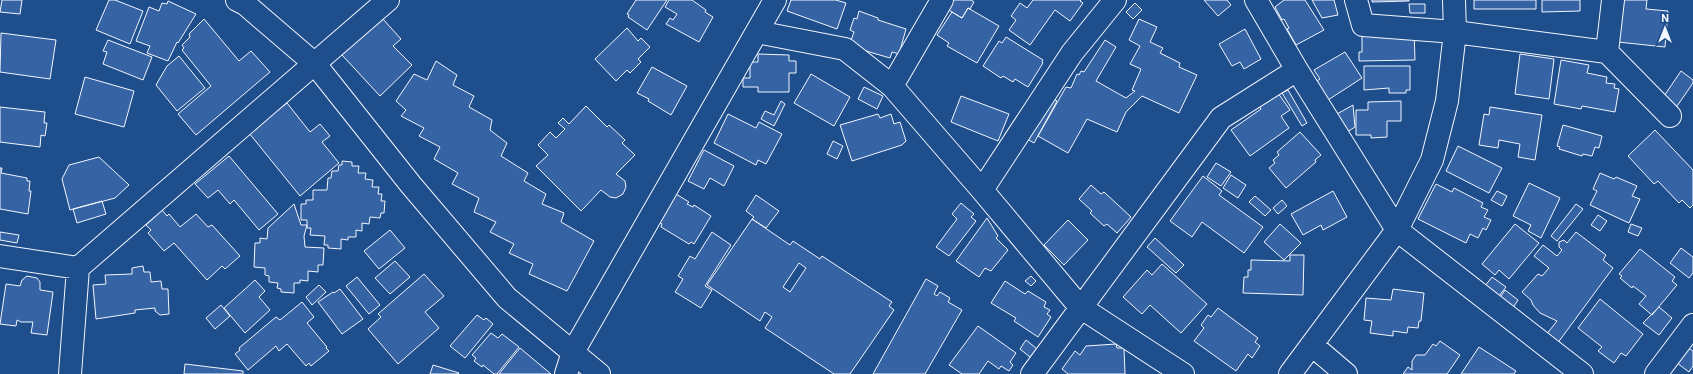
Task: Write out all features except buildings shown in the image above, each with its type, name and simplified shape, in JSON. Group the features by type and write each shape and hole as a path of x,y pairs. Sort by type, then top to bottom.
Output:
{"street":[{"path":"237,0 245,4 315,64 411,185 507,298 599,374"},
{"path":"70,374 78,268 388,0"},
{"path":"566,374 572,352 775,0"},
{"path":"892,86 942,0"},
{"path":"982,190 1072,53 1115,0"},
{"path":"1256,0 1397,230 1582,374"},
{"path":"1356,0 1363,25 1455,32 1607,52 1670,116"},
{"path":"1290,374 1397,230 1432,160 1447,101 1455,32 1454,0"},
{"path":"1607,52 1613,0"},
{"path":"756,32 845,49 892,86 1080,307 1183,374"},
{"path":"1032,374 1080,307 1222,118 1298,70"},
{"path":"0,256 78,268"},
{"path":"1656,374 1693,325"},
{"path":"1312,345 1346,374"}]}
